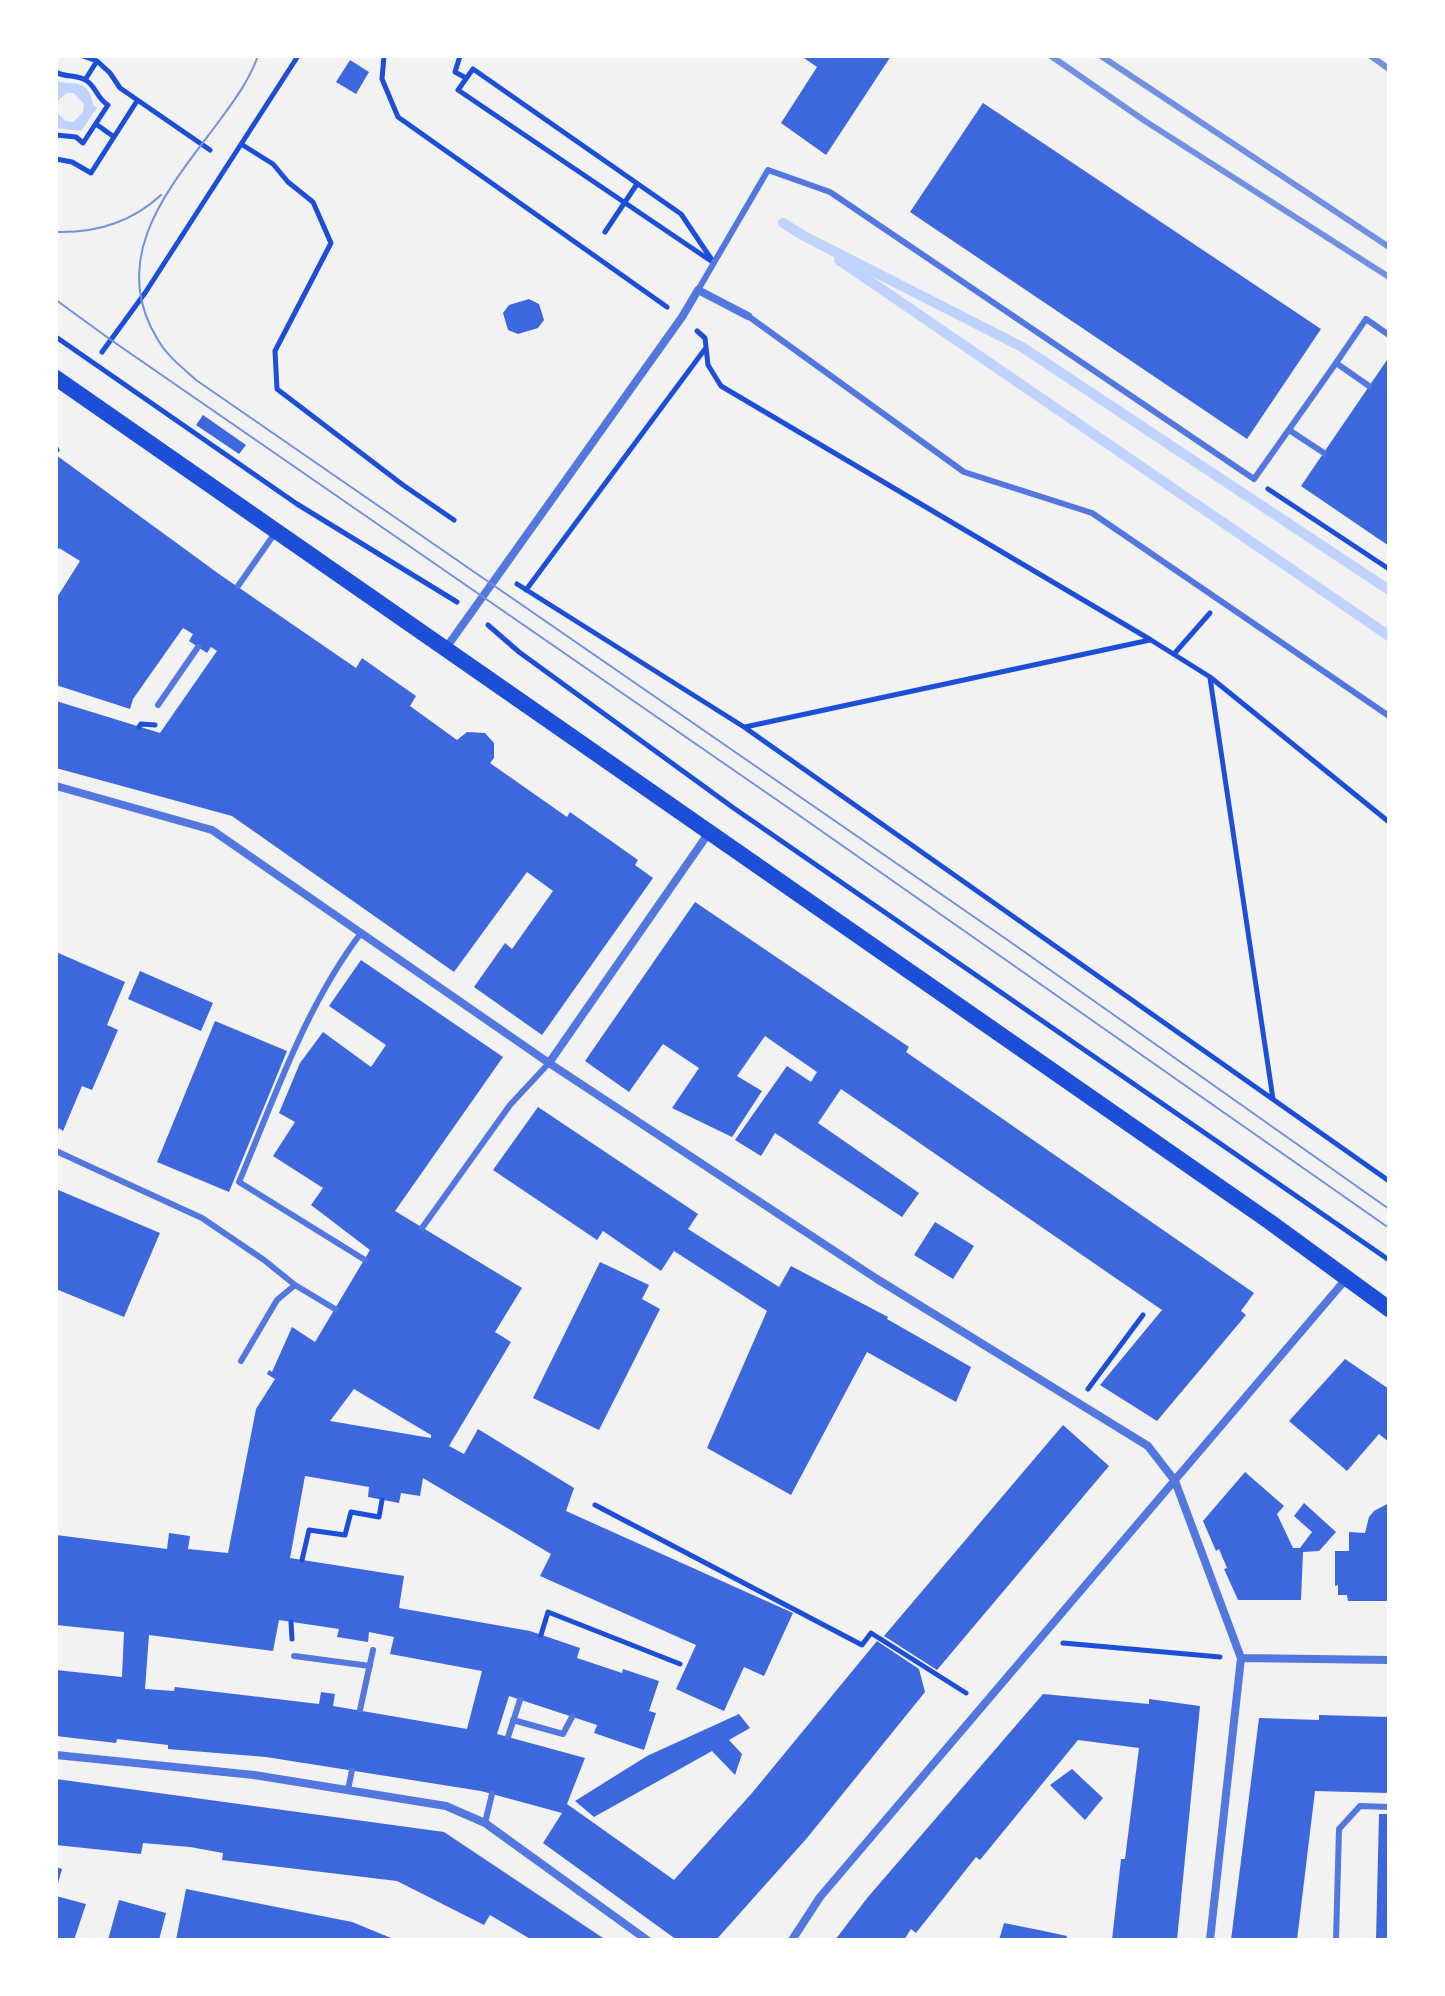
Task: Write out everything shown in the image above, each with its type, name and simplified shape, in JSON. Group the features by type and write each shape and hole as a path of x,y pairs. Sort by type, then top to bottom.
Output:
{"main road":[{"path":"56,378 710,831 1389,1309"}],"street":[{"path":"446,648 682,317 698,290 748,316"},
{"path":"56,786 212,830 549,1063 877,1279 1148,1446 1175,1481 1241,1658 1210,1940"},
{"path":"549,1063 710,831"},
{"path":"792,1940 820,1897 1347,1278"},
{"path":"1241,1658 1389,1660"},
{"path":"56,1755 254,1775 446,1806 485,1823 647,1940"}],"lane":[{"path":"698,290 768,170 830,192 1254,479 1366,319 1389,335"},
{"path":"748,316 964,472 1092,513 1389,716"},
{"path":"1336,363 1369,386"},
{"path":"1289,430 1324,453"},
{"path":"238,586 277,530"},
{"path":"158,705 198,647"},
{"path":"361,933 342,959 302,1032 239,1182 365,1260"},
{"path":"422,1228 510,1105 549,1063"},
{"path":"56,1151 202,1218 295,1285 335,1309"},
{"path":"241,1361 277,1300 295,1285"},
{"path":"360,1710 373,1650"},
{"path":"294,1656 370,1666"},
{"path":"508,1737 520,1700"},
{"path":"513,1720 563,1734 572,1717"},
{"path":"348,1790 352,1770"},
{"path":"485,1823 492,1794"},
{"path":"1336,1940 1339,1829 1360,1806 1389,1807"}],"path":[{"path":"83,56 97,61 120,88 210,150"},
{"path":"102,352 145,293 298,56"},
{"path":"384,56 382,79 398,117 682,317"},
{"path":"460,56 455,72 466,78"},
{"path":"85,80 97,61"},
{"path":"473,69 681,214 714,263 458,90 466,78 473,69"},
{"path":"56,72 85,80 95,88 99,100 108,105 83,143 76,137 56,135"},
{"path":"56,159 72,162 91,173 137,101"},
{"path":"96,124 114,137"},
{"path":"241,144 273,164 288,182 313,202 331,243 275,351 277,389 454,520"},
{"path":"605,232 637,184"},
{"path":"56,337 297,504 472,611 519,652 735,809 1389,1260"},
{"path":"526,590 706,348 708,365 721,386 1210,677 1389,822"},
{"path":"1254,479 1389,569"},
{"path":"499,574 744,727 1389,1181"},
{"path":"1174,654 1221,600"},
{"path":"744,727 1151,640"},
{"path":"1210,677 1273,1099"},
{"path":"139,727 141,724 149,726"},
{"path":"1078,1403 1143,1315"},
{"path":"302,1560 309,1530 345,1535 351,1512 379,1517 382,1500"},
{"path":"595,1505 862,1645 871,1633 872,1624"},
{"path":"541,1635 548,1612 680,1664"},
{"path":"871,1633 984,1704"},
{"path":"1038,1641 1241,1658"}],"water":[{"path":"56,81 84,86 97,108 81,131 56,128 56,112 66,121 73,122 83,112 84,104 74,93 66,93 56,103"}],"building":[{"path":"801,56 891,56 826,155 781,123 817,67"},
{"path":"350,60 369,72 356,94 336,82"},
{"path":"983,103 1321,329 1247,439 910,212"},
{"path":"529,299 539,304 544,320 538,328 518,334 508,330 503,313 509,305"},
{"path":"1389,357 1389,546 1301,486"},
{"path":"203,415 246,445 239,454 196,425"},
{"path":"56,455 219,574 356,668 362,658 416,696 410,706 457,740 467,732 485,733 494,743 494,758 490,763 567,817 570,812 638,860 635,865 653,878 542,1035 474,987 505,943 512,949 553,891 527,872 454,972 232,816 56,768 56,701 160,733 217,651 211,647 207,653 189,641 193,634 183,628 133,699 130,709 56,685 56,599 80,561 59,548 56,553"},
{"path":"695,902 909,1047 906,1052 1254,1293 1241,1311 1246,1315 1157,1421 1100,1385 1162,1310 841,1089 818,1123 919,1193 902,1217 775,1133 761,1156 735,1140 787,1066 811,1082 817,1072 765,1036 737,1076 762,1091 732,1137 672,1108 699,1068 663,1044 629,1092 585,1061"},
{"path":"56,952 125,982 107,1025 118,1030 92,1090 82,1086 63,1131 59,1128 56,1136"},
{"path":"361,960 503,1057 395,1211 522,1288 495,1332 511,1342 449,1446 464,1454 478,1429 574,1488 566,1511 793,1613 764,1676 744,1667 724,1711 676,1689 696,1645 540,1576 551,1554 423,1478 420,1496 401,1493 399,1503 368,1497 369,1487 305,1476 290,1558 404,1576 399,1608 530,1631 580,1648 577,1658 659,1681 649,1711 656,1713 644,1750 594,1733 597,1725 509,1696 497,1734 585,1758 567,1804 674,1880 752,1793 877,1641 919,1669 925,1692 807,1838 716,1940 677,1940 543,1843 562,1813 481,1791 266,1757 168,1749 168,1745 117,1739 116,1743 56,1736 56,1670 122,1677 124,1632 56,1625 56,1535 167,1549 169,1533 190,1536 188,1549 228,1553 256,1409 275,1379 267,1374 269,1370 272,1372 292,1327 315,1342 370,1250 311,1205 323,1188 273,1156 295,1122 279,1113 300,1063 323,1032 371,1067 386,1045 329,1006","holes":["354,1389 431,1435 431,1438 330,1421","279,1620 339,1629 337,1637 368,1642 369,1632 394,1637 390,1654 482,1671 467,1729 333,1706 335,1694 321,1692 319,1704 175,1687 174,1691 145,1689 149,1635 273,1651"]},
{"path":"140,971 213,1003 201,1031 128,999"},
{"path":"215,1021 287,1051 229,1192 157,1162"},
{"path":"538,1107 698,1214 688,1229 779,1287 791,1266 888,1317 971,1367 956,1402 867,1352 791,1495 707,1448 767,1311 674,1251 661,1271 603,1231 597,1240 493,1170"},
{"path":"56,1189 160,1233 124,1317 56,1289"},
{"path":"935,1222 974,1246 953,1279 914,1255"},
{"path":"600,1262 649,1285 642,1299 660,1309 599,1430 533,1398"},
{"path":"1345,1359 1389,1389 1389,1442 1379,1434 1347,1471 1289,1421"},
{"path":"1063,1425 1109,1466 937,1670 884,1636"},
{"path":"1245,1472 1284,1506 1277,1514 1293,1548 1300,1548 1312,1532 1294,1516 1304,1503 1336,1532 1319,1551 1303,1552 1301,1600 1238,1600 1219,1549 1216,1551 1203,1521"},
{"path":"1389,1503 1389,1601 1348,1601 1347,1595 1338,1595 1338,1585 1335,1586 1335,1551 1349,1551 1349,1532 1365,1533 1369,1517"},
{"path":"1043,1694 1149,1704 1149,1699 1200,1706 1177,1940 1112,1940 1139,1748 1078,1740 980,1860 976,1857 916,1933 911,1929 904,1940 835,1940 868,1897"},
{"path":"739,1714 750,1728 729,1740 742,1754 735,1775 712,1751 594,1817 575,1801 647,1756"},
{"path":"1319,1715 1389,1717 1389,1793 1315,1791 1297,1940 1231,1940 1259,1718 1319,1720"},
{"path":"1072,1769 1103,1798 1085,1820 1050,1785"},
{"path":"56,1779 444,1832 606,1940 532,1940 490,1915 484,1925 397,1881 222,1860 223,1853 190,1847 143,1843 141,1854 56,1845"},
{"path":"1379,1814 1389,1814 1389,1940 1376,1940"},
{"path":"56,1867 62,1869 57,1887 56,1887"},
{"path":"186,1889 352,1922 396,1940 176,1940"},
{"path":"56,1896 86,1904 74,1940 56,1940"},
{"path":"119,1900 166,1913 159,1940 108,1940"},
{"path":"1004,1923 1067,1936 1066,1940 999,1940"}],"waterway":[{"path":"783,223 1022,347 1389,590"},
{"path":"839,260 1389,636"}],"tram line":[{"path":"258,56 240,92 164,199 150,225 142,252 139,281 144,310 158,340 171,357 196,380 1009,941 1389,1209"},
{"path":"56,232 112,224 138,212 161,195"},
{"path":"56,300 1389,1228"}],"railway":[{"path":"1051,56 1145,121 1389,277"},
{"path":"1101,56 1389,247"},
{"path":"1371,56 1389,69"}]}
